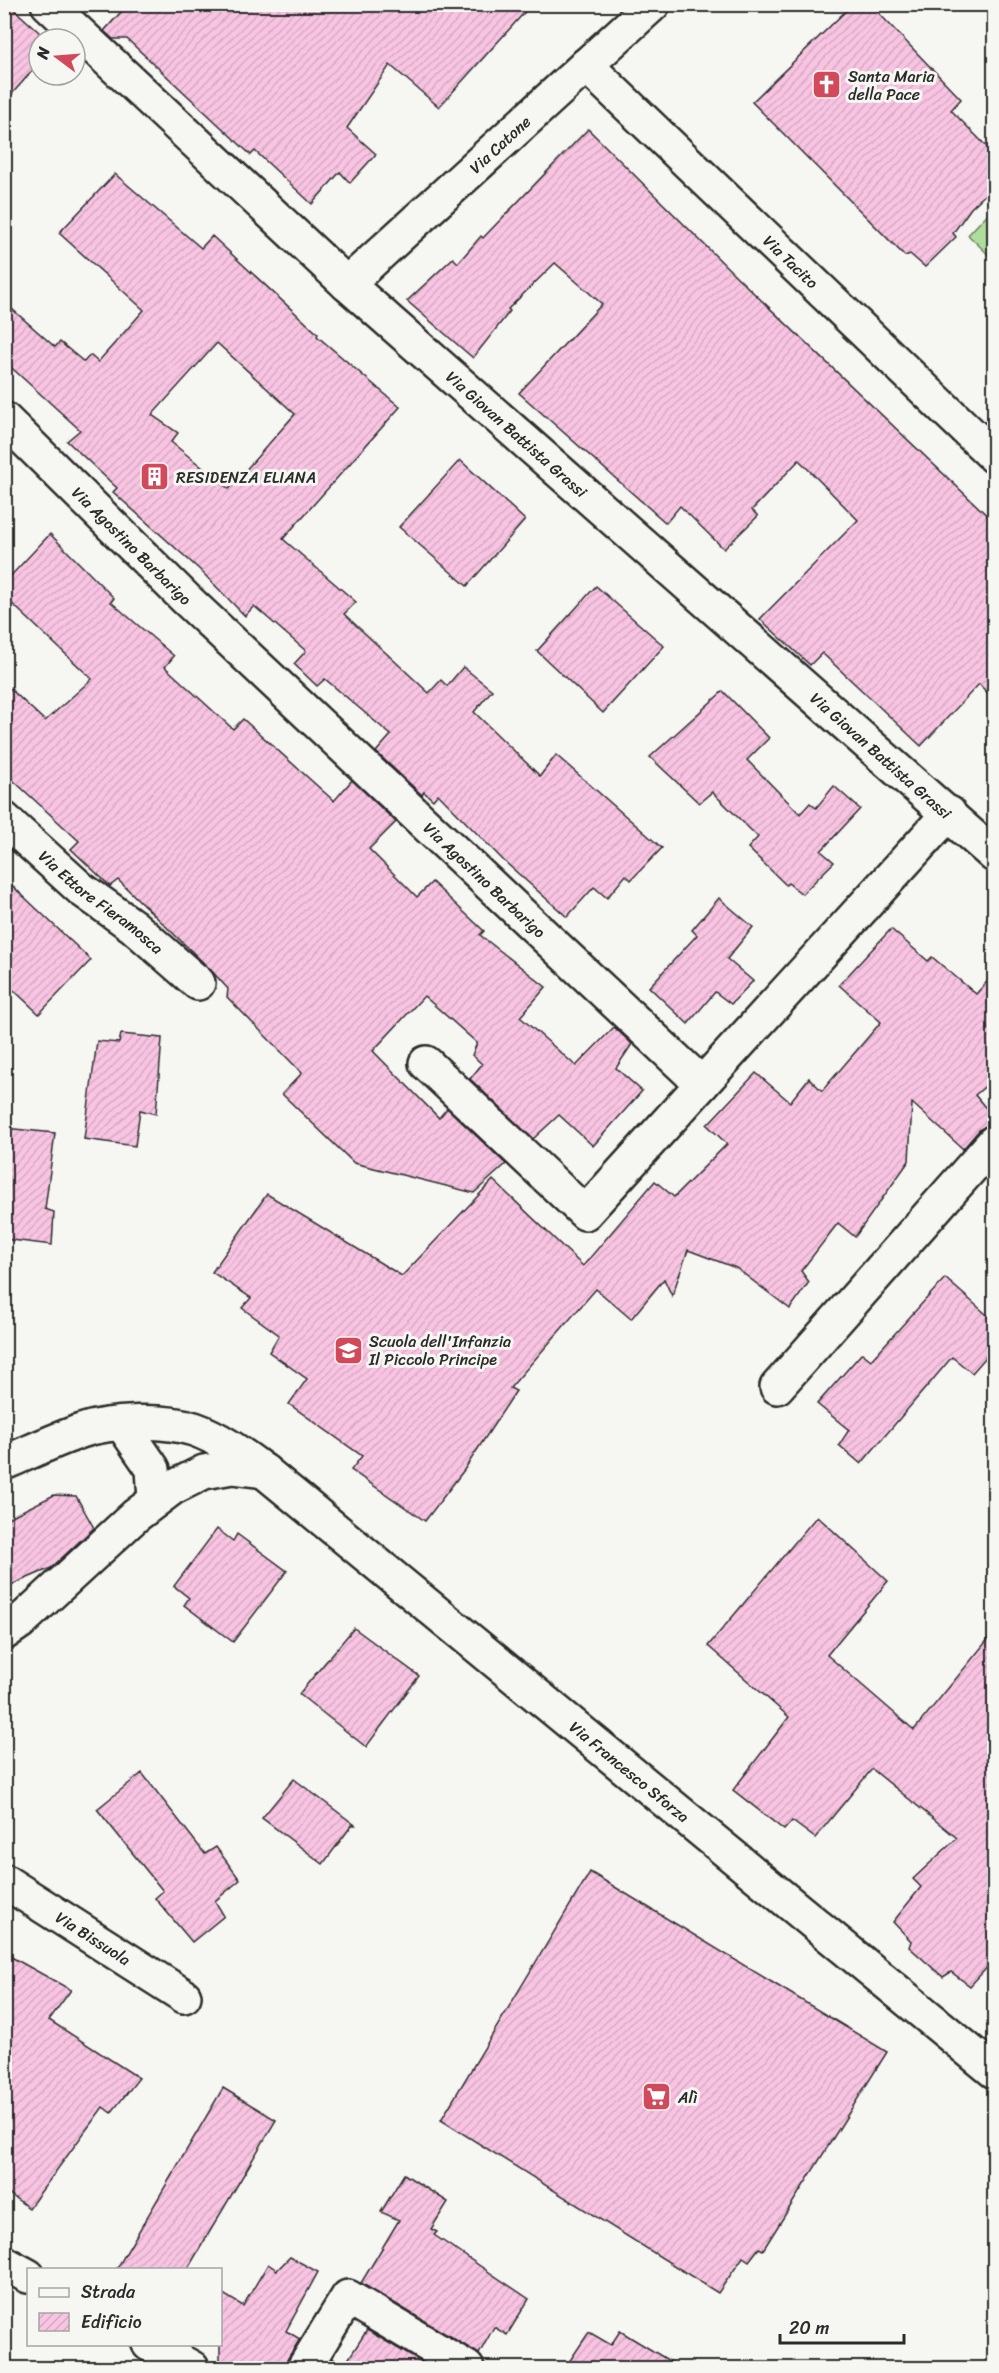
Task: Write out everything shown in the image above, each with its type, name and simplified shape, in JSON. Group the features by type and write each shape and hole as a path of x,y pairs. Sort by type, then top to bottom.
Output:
{"street":[{"name":"Via Giovan Battista Grassi","path":"48,4 347,284 994,855"},
{"name":"Via Catone","path":"347,284 653,4"},
{"name":"Via Tacito","path":"586,65 990,444"},
{"name":"Via Agostino Barbarigo","path":"4,419 186,599 702,1084"},
{"path":"426,1063 585,1213 949,813"},
{"name":"Via Ettore Fieramosca","path":"4,819 81,890 133,926 198,982"},
{"path":"777,1388 994,1142"},
{"name":"Via Francesco Sforza","path":"4,1463 82,1431 122,1424 159,1423 192,1428 225,1443 264,1471 994,2071"},
{"path":"122,1424 153,1469 155,1500"},
{"path":"4,1633 20,1622 135,1516 172,1488 204,1472 232,1467 264,1471"},
{"name":"Via Bissuola","path":"4,1881 183,1996"},
{"path":"4,2263 27,2275"},
{"path":"304,2368 348,2297 467,2368"},
{"path":"153,2346 192,2368"}],"green space":[{"path":"994,207 994,260 968,235"}],"building":[{"path":"4,4 8,4 33,27 27,27 27,77 4,103"},
{"path":"128,4 532,4 439,107 390,65 347,128 376,154 350,183 340,172 312,204 255,151 251,155 127,39 113,39 104,31"},
{"path":"853,4 870,4 961,99 951,110 994,154 994,186 971,208 953,233 956,237 925,267 910,254 905,256 752,102"},
{"path":"588,129 737,277 994,522 994,700 979,684 921,746 822,653 810,665 760,619 858,520 799,460 752,510 758,516 724,549 680,506 666,523 519,393 602,304 555,263 508,309 510,311 473,358 407,301 453,258 458,263 481,236 483,238"},
{"path":"115,174 201,248 212,236 318,334 317,336 400,407 283,539 356,602 344,614 429,693 441,680 447,686 463,667 492,690 474,712 540,776 556,755 662,848 631,880 626,875 607,898 594,887 567,917 504,861 438,794 433,800 424,792 422,795 376,752 391,735 325,679 317,686 294,664 306,651 254,606 245,616 200,570 113,492 117,488 67,441 80,430 4,361 4,302 55,347 60,342 84,362 90,355 98,362 144,310 59,233","holes":["217,343 295,414 229,489 171,442 178,433 152,415"]},
{"path":"460,460 525,520 467,586 399,527"},
{"path":"50,534 114,598 111,602 174,656 165,667 233,729 243,719 334,801 352,780 396,822 369,849 417,897 432,882 484,931 480,935 546,987 520,1017 576,1066 614,1027 632,1044 616,1068 642,1091 593,1146 559,1115 533,1139 470,1079 482,1064 472,1055 477,1043 424,996 373,1051 439,1118 447,1108 506,1164 474,1193 354,1163 282,1094 302,1073 227,997 228,989 210,969 118,880 110,886 71,849 79,841 4,772 4,683 45,721 92,679 4,596 4,583"},
{"path":"596,586 664,646 603,713 537,651"},
{"path":"723,691 769,738 747,760 800,814 810,803 816,808 834,786 860,809 821,851 834,862 802,894 788,883 786,885 748,848 758,837 712,792 699,803 650,757"},
{"path":"4,878 91,960 39,1014 4,981"},
{"path":"719,898 753,927 727,959 753,981 731,1004 715,992 688,1024 649,987 697,935 692,930"},
{"path":"891,929 928,961 932,957 976,994 994,974 994,1079 975,1095 994,1118 994,1123 980,1129 963,1149 912,1103 909,1161 855,1237 838,1223 801,1271 809,1282 790,1309 736,1268 688,1250 672,1296 664,1279 631,1319 596,1289 510,1388 516,1391 464,1470 425,1521 351,1470 362,1456 289,1404 307,1379 269,1352 279,1335 242,1308 251,1298 212,1272 267,1194 402,1276 493,1180 583,1266 655,1181 674,1197 727,1144 707,1125 756,1073 790,1102 809,1078 822,1091 881,1022 839,985"},
{"path":"121,1034 162,1038 156,1114 140,1110 135,1146 84,1139 97,1041 119,1043"},
{"path":"4,1128 55,1133 45,1209 54,1212 52,1245 4,1239"},
{"path":"945,1278 994,1321 994,1348 972,1373 952,1357 861,1464 839,1445 849,1430 817,1404 862,1353 871,1360"},
{"path":"54,1495 76,1496 94,1528 51,1568 4,1588 4,1520"},
{"path":"817,1516 888,1581 827,1655 914,1730 994,1632 994,1960 970,1986 951,1972 943,1977 909,1947 911,1941 893,1922 921,1887 913,1879 957,1838 872,1769 815,1838 792,1821 784,1830 733,1790 789,1717 708,1646"},
{"path":"217,1529 233,1541 237,1534 287,1571 233,1642 184,1605 189,1598 174,1586"},
{"path":"354,1628 419,1676 366,1747 299,1694"},
{"path":"142,1773 205,1854 216,1847 240,1880 215,1901 224,1916 192,1942 155,1898 163,1891 97,1809"},
{"path":"294,1779 355,1825 352,1825 323,1864 262,1818"},
{"name":"Alì","path":"590,1872 887,2052 763,2250 759,2248 749,2261 743,2257 718,2293 441,2120"},
{"path":"4,1953 71,1990 49,2020 139,2078 111,2113 103,2107 29,2208 4,2190"},
{"path":"223,2088 276,2120 188,2268 117,2268"},
{"path":"404,2174 448,2202 431,2229 437,2232 434,2235 529,2299 507,2335 494,2327 479,2354 361,2283 399,2220 381,2212"},
{"path":"290,2257 318,2272 286,2331 300,2339 288,2358 285,2368 220,2368 222,2293 243,2306 268,2264 277,2270"},
{"path":"367,2330 431,2368 326,2368 332,2358 344,2366"},
{"path":"620,2331 681,2368 565,2368 589,2332 611,2345"}],"place":[{"name":"Santa Maria della Pace","path":"827,85"},
{"name":"RESIDENZA ELIANA","path":"155,477"},
{"name":"Scuola dell'Infanzia Il Piccolo Principe","path":"348,1350"},
{"name":"Alì","path":"657,2097"}]}
